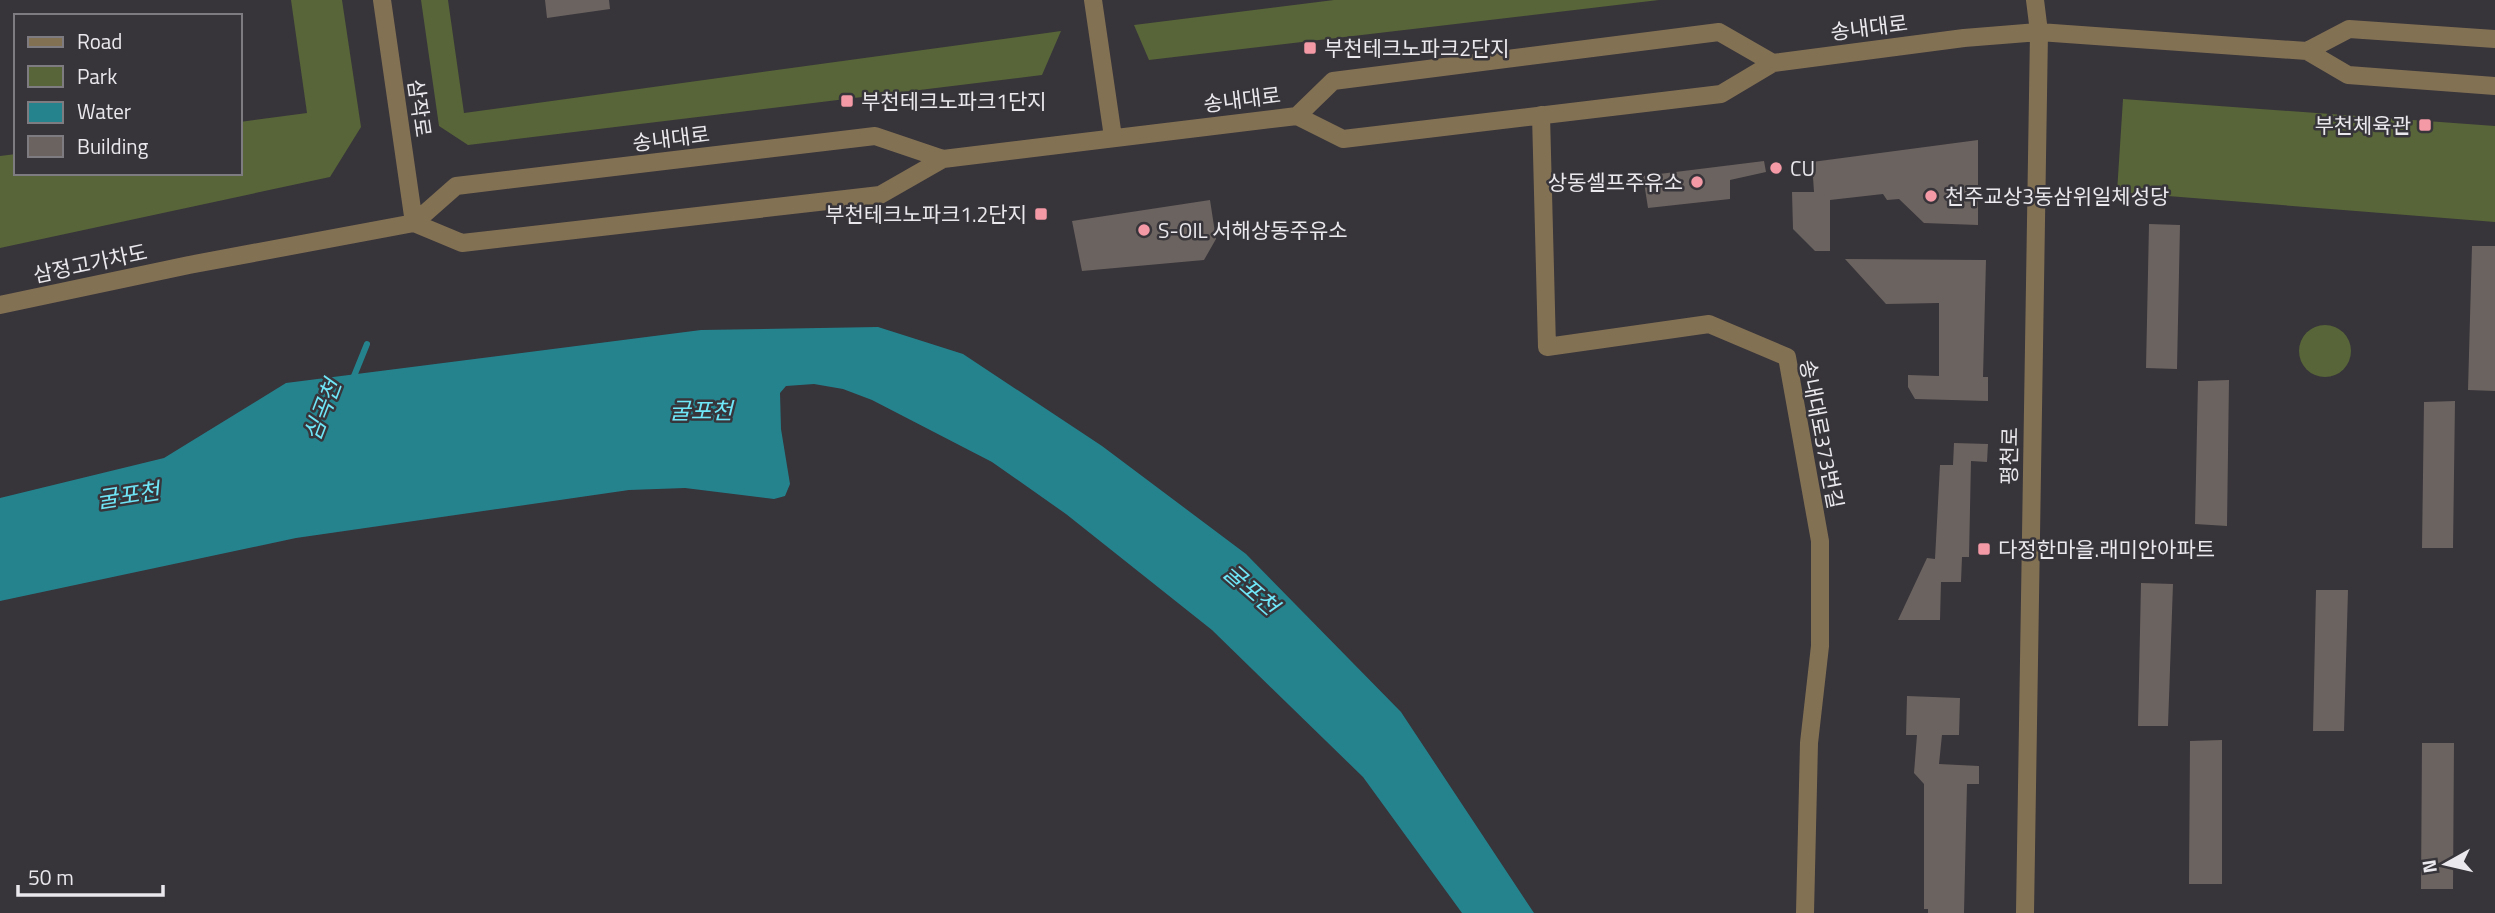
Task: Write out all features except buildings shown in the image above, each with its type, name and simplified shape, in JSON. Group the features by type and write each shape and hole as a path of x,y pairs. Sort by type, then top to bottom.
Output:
{"street":[{"name":"삼작로","path":"382,0 414,223"},
{"path":"1093,0 1113,137"},
{"name":"평천로","path":"2025,913 2039,32 2035,0"},
{"path":"2307,51 2349,29 2495,39"},
{"name":"송내대로","path":"1297,116 1333,81 1719,32 1773,63"},
{"name":"송내대로","path":"943,159 875,136 456,186 414,223 462,243 880,195 943,159 1297,116 1343,139 1721,93 1773,63 1964,38 2039,32 2307,51 2348,75 2495,86"},
{"name":"송내대로373번길","path":"1541,116 1547,347 1709,324 1787,357 1820,541 1820,646 1808,743 1805,913"},
{"name":"삼정고가차도","path":"0,305 189,265 414,223"}],"green space":[{"path":"291,0 342,0 361,127 330,177 0,248 0,156 14,154 14,175 242,175 242,122 307,113"},
{"path":"421,0 448,0 464,113 1061,31 1042,75 468,145 439,126"},
{"path":"1334,0 1659,0 1149,60 1134,25"},
{"path":"2123,99 2495,126 2495,222 2117,192"},
{"path":"2325,325 2335,327 2343,333 2349,341 2349,361 2343,369 2335,375 2325,377 2315,375 2307,369 2301,361 2299,351 2301,341 2307,333 2315,327"}],"water":[{"name":"굴포천","path":"878,327 963,354 1102,446 1246,554 1401,712 1534,913 1462,913 1363,777 1212,630 1066,514 992,462 872,400 843,389 814,384 786,386 780,393 781,429 790,484 785,496 774,499 685,488 629,490 296,538 0,601 0,498 164,458 286,383 701,330"}],"waterway":[{"name":"심곡천","path":"352,381 367,344"}],"place":[{"name":"부천테크노파크2단지","path":"1310,48"},
{"name":"부천테크노파크1단지","path":"847,101"},
{"name":"부천체육관","path":"2425,125"},
{"name":"CU","path":"1776,168"},
{"name":"상동셀프주유소","path":"1697,182"},
{"name":"천주교상3동삼위일체성당","path":"1931,196"},
{"name":"부천테크노파크1.2단지","path":"1041,214"},
{"name":"S-OIL 서해상동주유소","path":"1144,230"},
{"name":"다정한마을.래미안아파트","path":"1984,549"}]}
